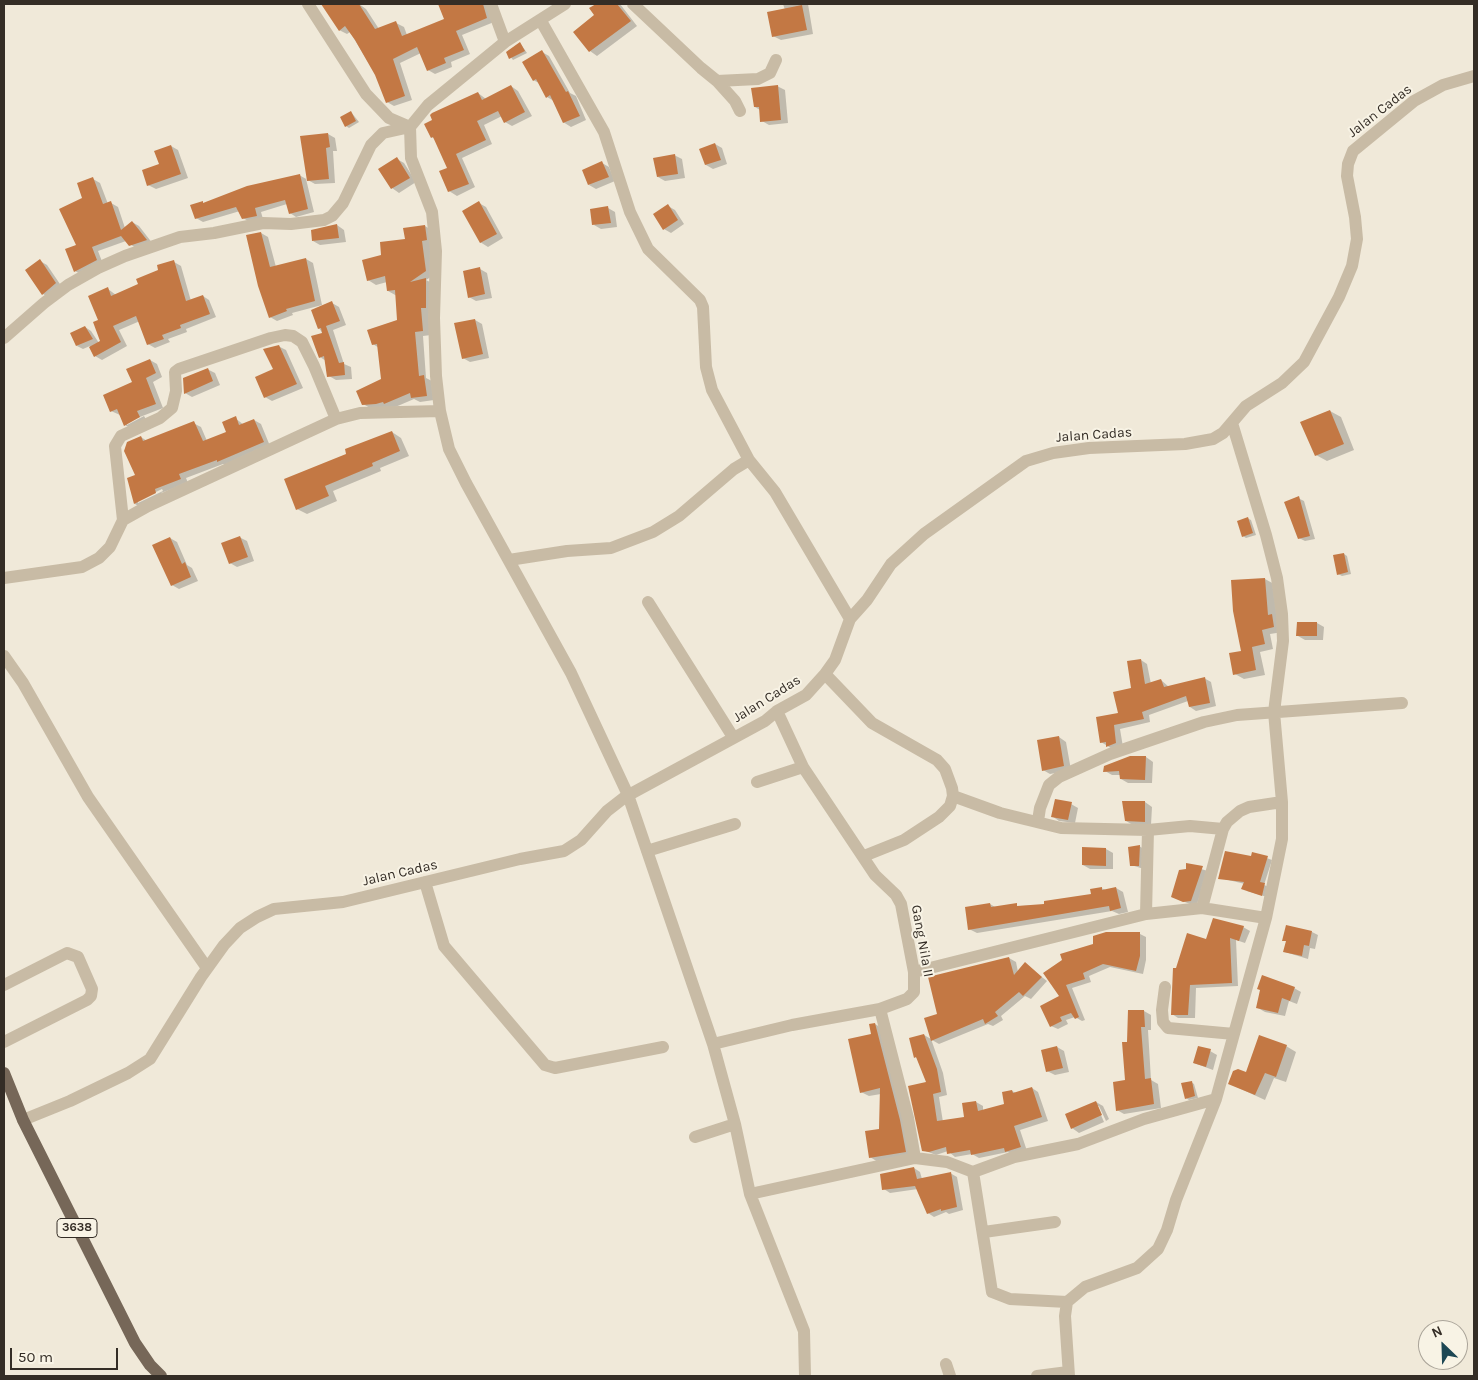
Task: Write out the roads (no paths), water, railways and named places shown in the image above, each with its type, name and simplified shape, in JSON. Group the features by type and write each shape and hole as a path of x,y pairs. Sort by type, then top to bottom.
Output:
{"main road":[{"name":"3638","path":"4,1073 23,1120 135,1343 150,1365 162,1376"}],"street":[{"path":"308,4 366,94 389,118 410,127"},
{"path":"491,4 505,42"},
{"path":"4,338 68,285 98,268 125,256 180,237 214,233 263,223 291,224 324,220 332,216 344,203 371,145 383,133 410,127 428,105 505,42 541,21 565,4"},
{"path":"633,4 701,68 718,81 735,101 740,111"},
{"path":"541,21 604,132 630,212 644,243 662,264 700,300 703,307 706,367 712,390 748,460 775,492 850,619"},
{"path":"718,81 758,79 770,73 776,60"},
{"name":"Jalan Cadas","path":"23,1120 128,1074 150,1058 207,968 224,945 240,928 257,917 274,909 343,902 520,859 564,851 581,840 607,811 628,795 765,721 777,711 806,695 825,674 842,644 850,619 867,600 891,564 904,550 1026,460 1053,453 1089,448 1185,444 1214,440 1246,406 1287,380 1304,362 1339,297 1352,266 1356,239 1355,217 1347,176 1348,164 1353,151 1414,101 1443,85 1474,76"},
{"path":"410,127 411,158 432,212 436,251 434,318 440,410 449,449 571,673 628,795 713,1044 735,1124 750,1194 804,1331 805,1376"},
{"path":"124,520 115,446 121,436 154,421 172,408 176,391 175,372 179,369 271,338 285,335 293,336 302,342 336,419"},
{"path":"4,578 82,567 99,558 110,547 124,520 148,506 336,419 360,413 440,410"},
{"path":"1037,1376 1068,1374 1064,1316 1068,1302 1086,1287 1137,1268 1158,1248 1216,1099 1266,918 1282,839 1282,802 1274,712 1283,641 1277,578 1232,423"},
{"path":"509,560 567,551 611,548 654,532 679,516 734,469 748,460"},
{"path":"648,602 733,737"},
{"path":"4,658 23,683 88,796 207,968"},
{"path":"825,674 872,723 937,760 949,778 953,796 950,806 939,817 904,840 864,856"},
{"path":"1038,821 1050,785 1059,777 1110,754 1204,722 1237,715 1402,703"},
{"name":"Gang Nila II","path":"777,711 803,767 880,881 899,898 914,972 914,992 911,996 880,1009"},
{"path":"757,782 803,767"},
{"path":"953,796 1000,813 1061,828 1148,830 1190,826 1223,830"},
{"path":"1202,908 1223,830 1232,816 1249,807 1282,802"},
{"path":"647,851 735,824"},
{"path":"1146,914 1148,830"},
{"path":"425,882 444,946 545,1065 555,1068 663,1048"},
{"path":"914,972 1146,914 1202,908 1266,918"},
{"path":"4,985 67,953 78,957 92,989 91,996 87,1000 4,1042"},
{"path":"1165,987 1162,1010 1163,1022 1168,1028 1234,1034"},
{"path":"713,1044 792,1025 880,1009 908,1118 915,1158"},
{"path":"750,1194 915,1158 947,1162 974,1172 1014,1158 1078,1144 1152,1116 1216,1099"},
{"path":"695,1137 735,1124"},
{"path":"974,1172 991,1290 994,1295 1010,1299 1068,1302"},
{"path":"984,1232 1055,1222"}]}
